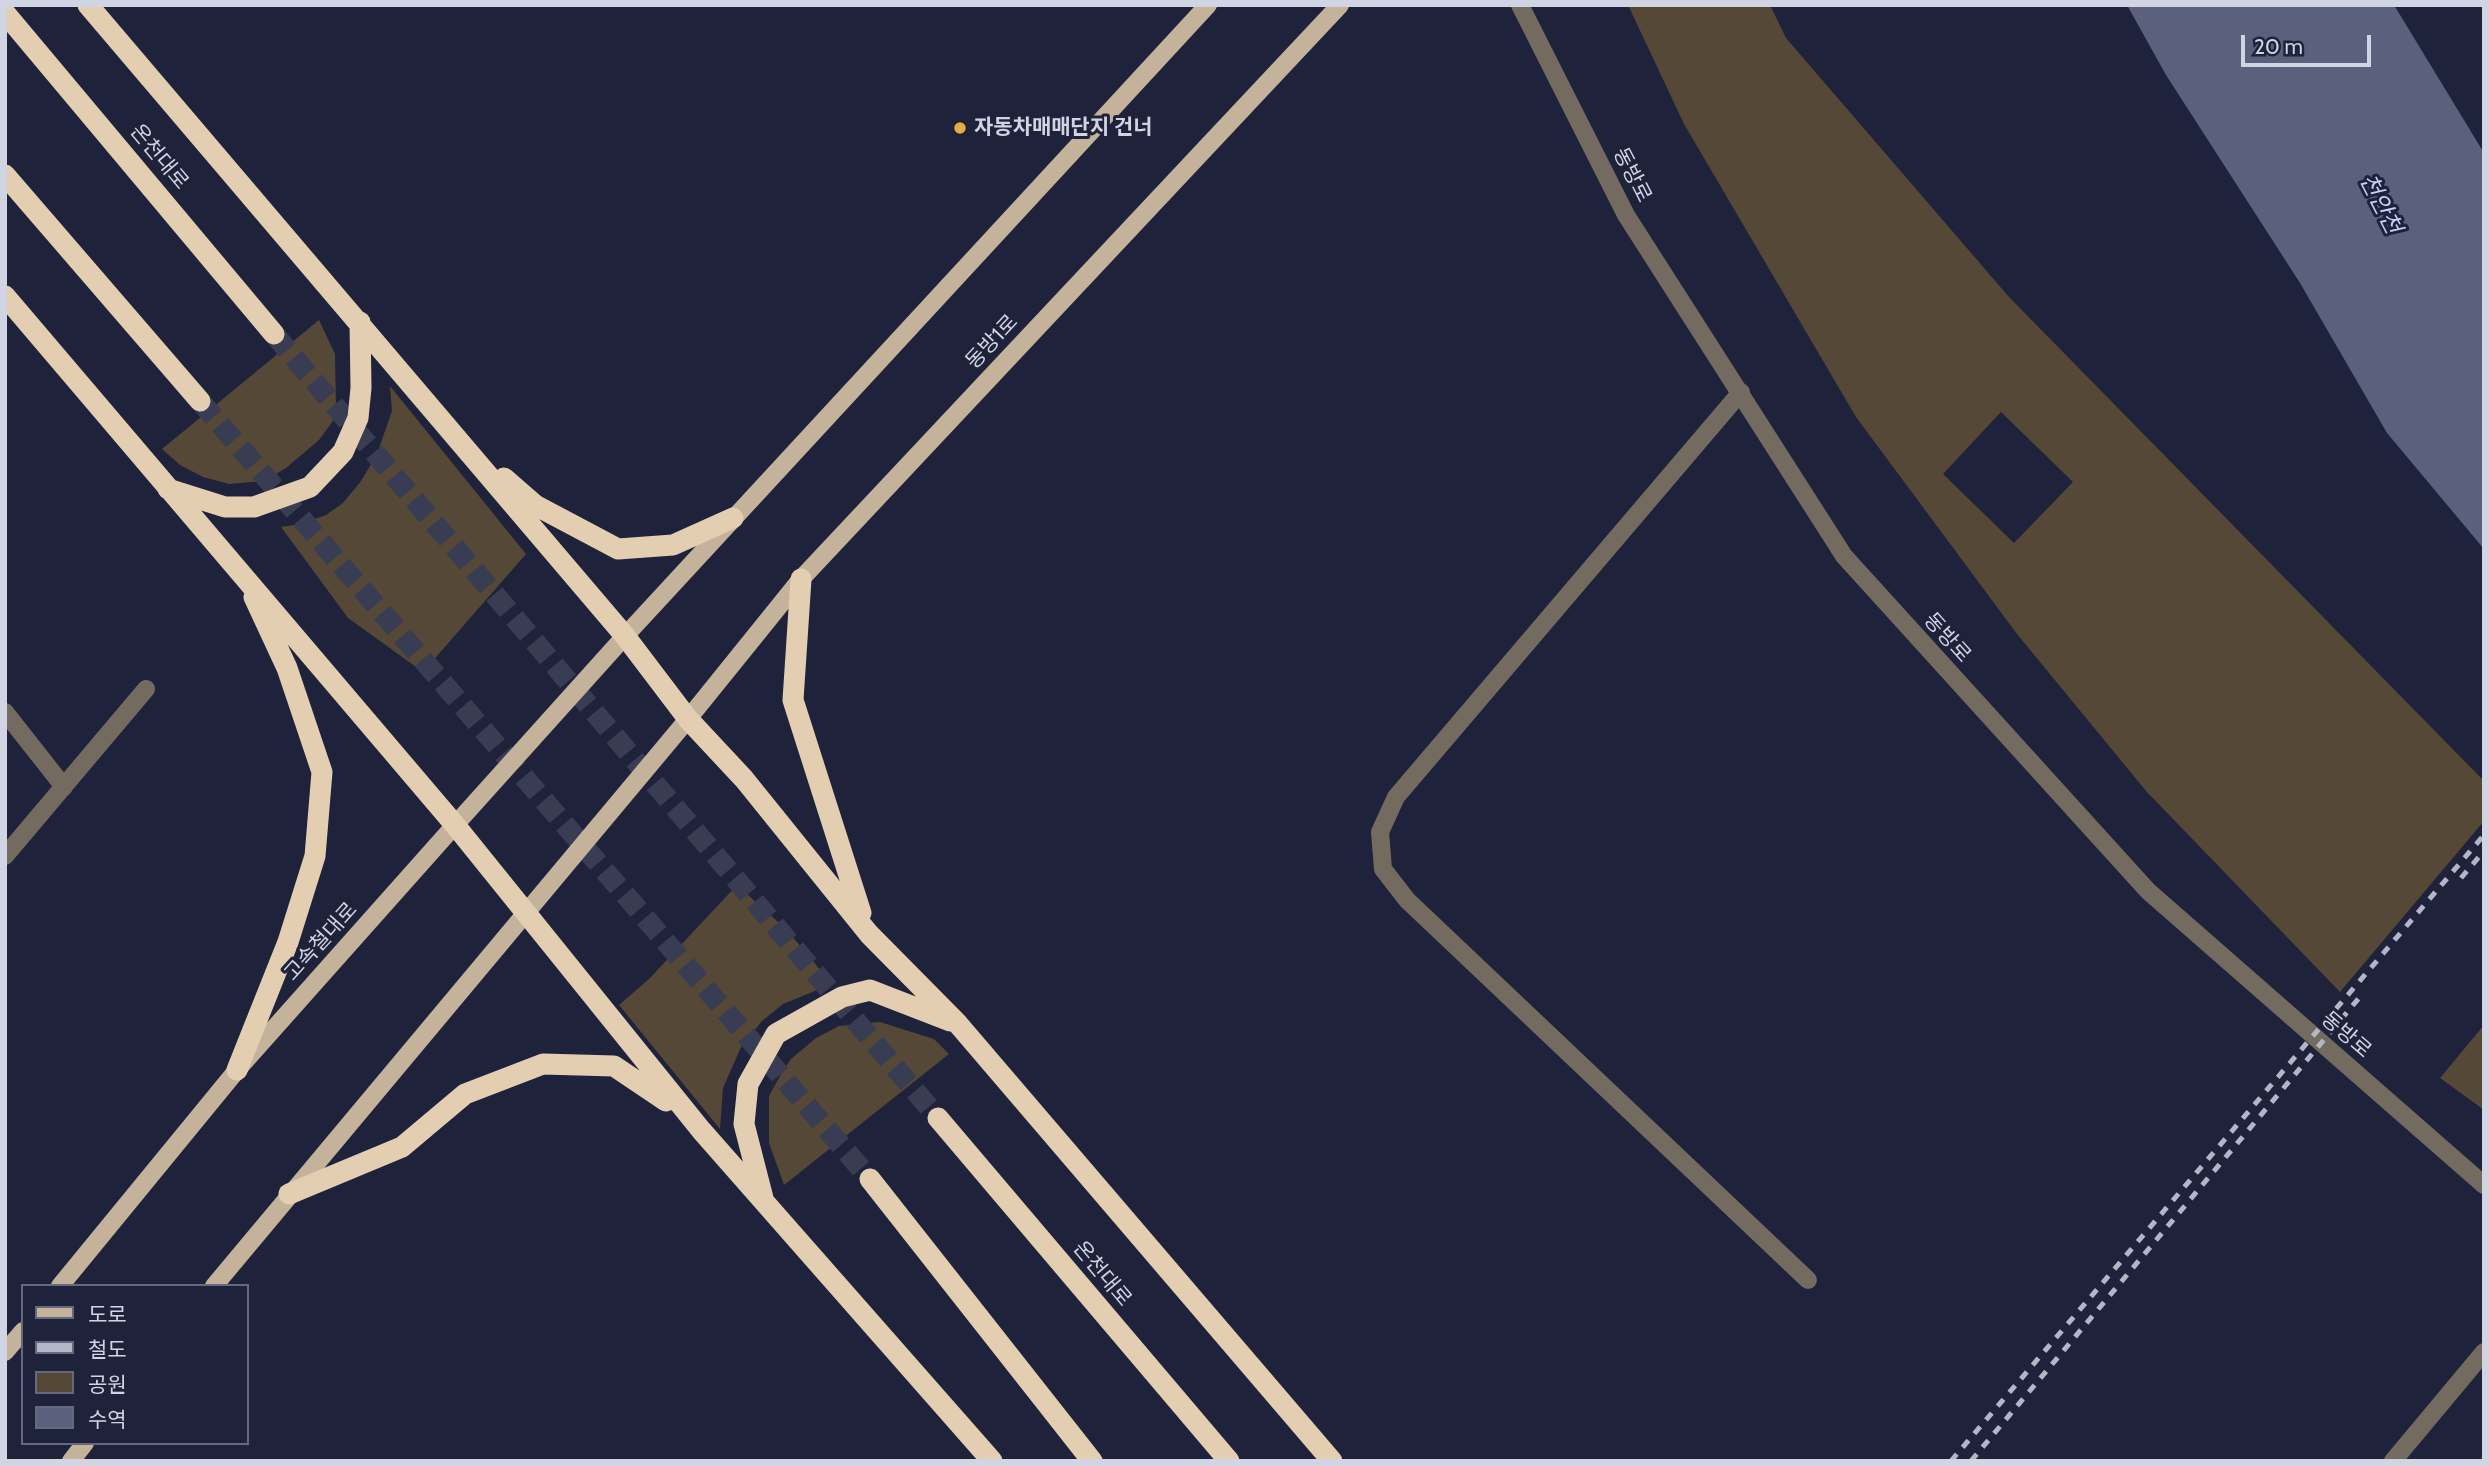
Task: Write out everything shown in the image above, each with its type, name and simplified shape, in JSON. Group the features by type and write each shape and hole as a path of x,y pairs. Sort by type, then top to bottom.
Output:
{"highway":[{"path":"88,5 625,636 688,719 744,779 869,934 958,1024 1332,1461"},
{"name":"온천대로","path":"5,13 274,334"},
{"path":"5,175 201,401"},
{"path":"5,296 166,489 243,572 455,825 701,1130 992,1461"},
{"path":"166,489 225,507 254,508 310,487 343,452 358,418 361,388 360,322"},
{"path":"446,426 534,505 618,549 673,545 733,518"},
{"path":"237,1070 288,942 315,856 322,772 287,668 243,572"},
{"path":"801,579 793,699 850,887 869,934"},
{"path":"764,1203 744,1124 748,1084 776,1034 820,1007 842,997 870,990 958,1024"},
{"path":"289,1194 402,1147 465,1094 543,1064 614,1066 650,1088 701,1130"},
{"name":"온천대로","path":"938,1118 1229,1461"},
{"path":"870,1179 1093,1461"}],"main road":[{"path":"625,636 1208,5"},
{"name":"동방1로","path":"688,719 801,579 1340,5"},
{"name":"고속철대로","path":"62,1284 237,1070 625,636"},
{"path":"216,1284 688,719"},
{"path":"5,1352 21,1333"},
{"path":"71,1461 83,1445"}],"street":[{"name":"동방로","path":"1520,5 1626,215 1844,556 2148,891 2484,1185"},
{"path":"1741,392 1396,797 1380,832 1382,869 1407,900 1808,1280"},
{"path":"5,856 146,689"},
{"path":"5,712 64,787"},
{"path":"2393,1461 2484,1352"}],"green space":[{"path":"1628,5 1770,5 1786,38 2009,297 2484,781 2484,821 2340,992 2146,791 2017,634 1856,417 1684,124","holes":["2001,412 2073,482 2014,543 1943,474"]},
{"path":"319,320 335,354 336,407 333,421 319,440 286,468 264,481 229,484 203,477 180,465 162,449"},
{"path":"390,386 526,554 423,672 348,618 281,527 301,524 326,515 343,503 361,481 377,454 392,411"},
{"path":"737,885 787,930 832,984 783,1004 762,1021 741,1047 723,1088 720,1129 619,1005 649,979"},
{"path":"880,1022 934,1039 949,1054 784,1185 769,1143 769,1096 780,1076 791,1059 816,1038 839,1026"},
{"path":"2484,1025 2484,1110 2440,1078"}],"water":[{"name":"천안천","path":"2127,5 2394,5 2484,153 2484,549 2387,433 2300,283 2166,75"}],"tunnel":[{"path":"274,334 938,1118"},
{"path":"200,401 870,1179"}],"railway":[{"path":"1951,1461 2484,835"},
{"path":"2461,878 2484,851"},
{"path":"1971,1461 2359,998"}],"place":[{"name":"자동차매매단지 건너","path":"960,128"}]}
